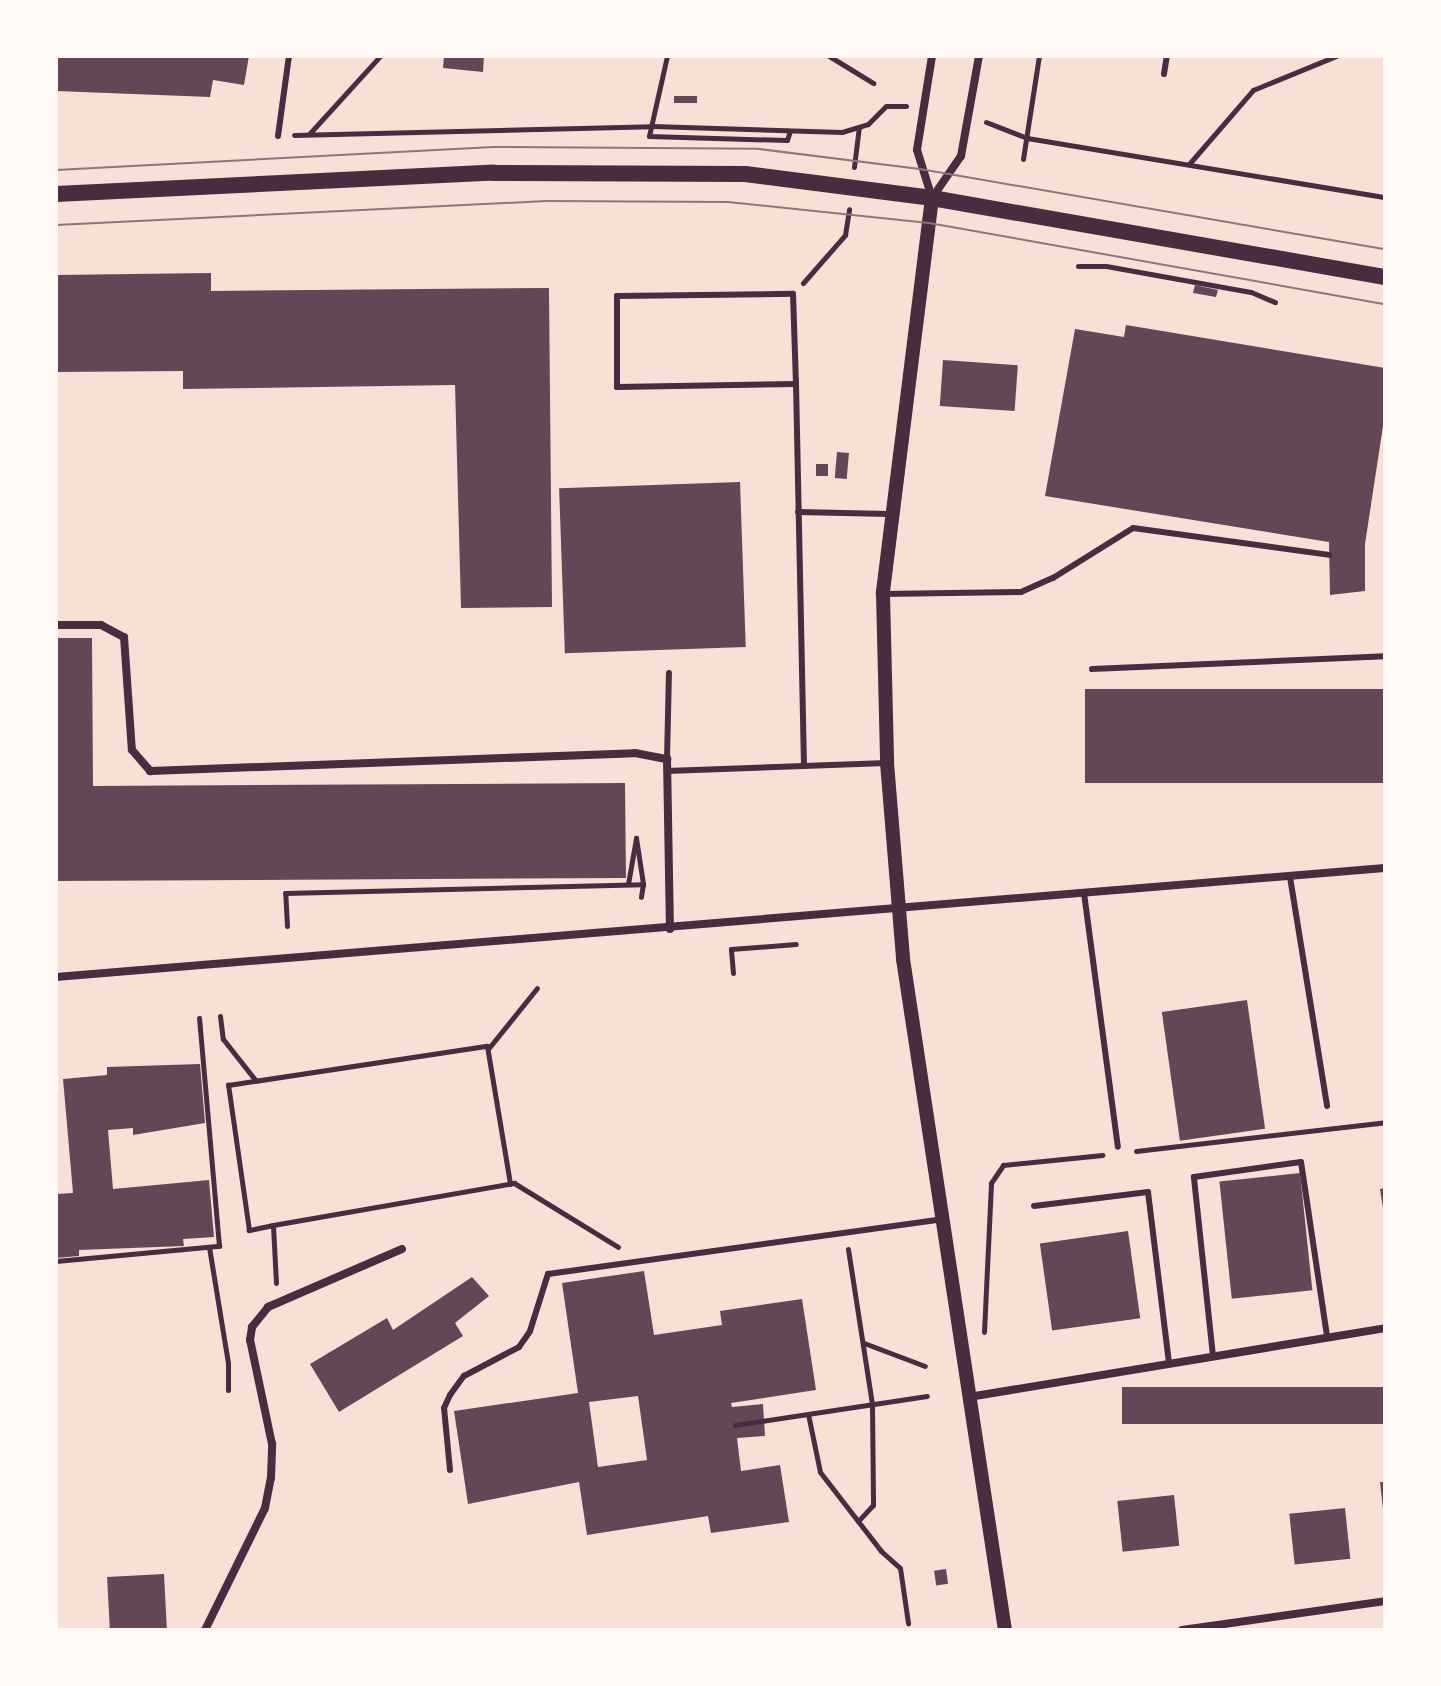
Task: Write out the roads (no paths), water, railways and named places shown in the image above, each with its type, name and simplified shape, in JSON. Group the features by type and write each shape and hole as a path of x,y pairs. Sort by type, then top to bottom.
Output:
{"main road":[{"path":"56,194 604,170 745,174 932,198 1385,277"}],"street":[{"path":"932,56 917,150 932,198 889,514 883,594 887,763 897,911 1005,1630"},
{"path":"932,198 961,156 979,56"},
{"path":"56,625 101,625 124,637 132,750 150,771 635,753 667,759 670,929"},
{"path":"56,977 897,911 1385,868"},
{"path":"205,1630 265,1508 272,1444 250,1340 258,1316 277,1304 402,1249"},
{"path":"969,1397 1385,1328"},
{"path":"1182,1630 1385,1601"}],"lane":[{"path":"278,136 289,56"},
{"path":"1164,74 1167,56"},
{"path":"796,384 617,387 617,296 793,294 796,384 804,766"},
{"path":"798,512 889,514"},
{"path":"883,594 1021,592 1053,578 1133,528 1329,555"},
{"path":"1092,669 1385,656"},
{"path":"667,759 669,673"},
{"path":"667,771 887,763"},
{"path":"1290,877 1327,1106"},
{"path":"1084,893 1118,1147"},
{"path":"1213,1356 1194,1177 1301,1162 1327,1337"},
{"path":"1034,1206 1148,1192 1169,1362"},
{"path":"450,1470 444,1408 464,1376 519,1347 530,1331 548,1274 620,1260 845,1234 942,1219"}],"tram line":[{"path":"56,170 493,147 759,149 920,169 1385,249"},
{"path":"56,225 546,201 728,202 929,223 1385,304"}]}
